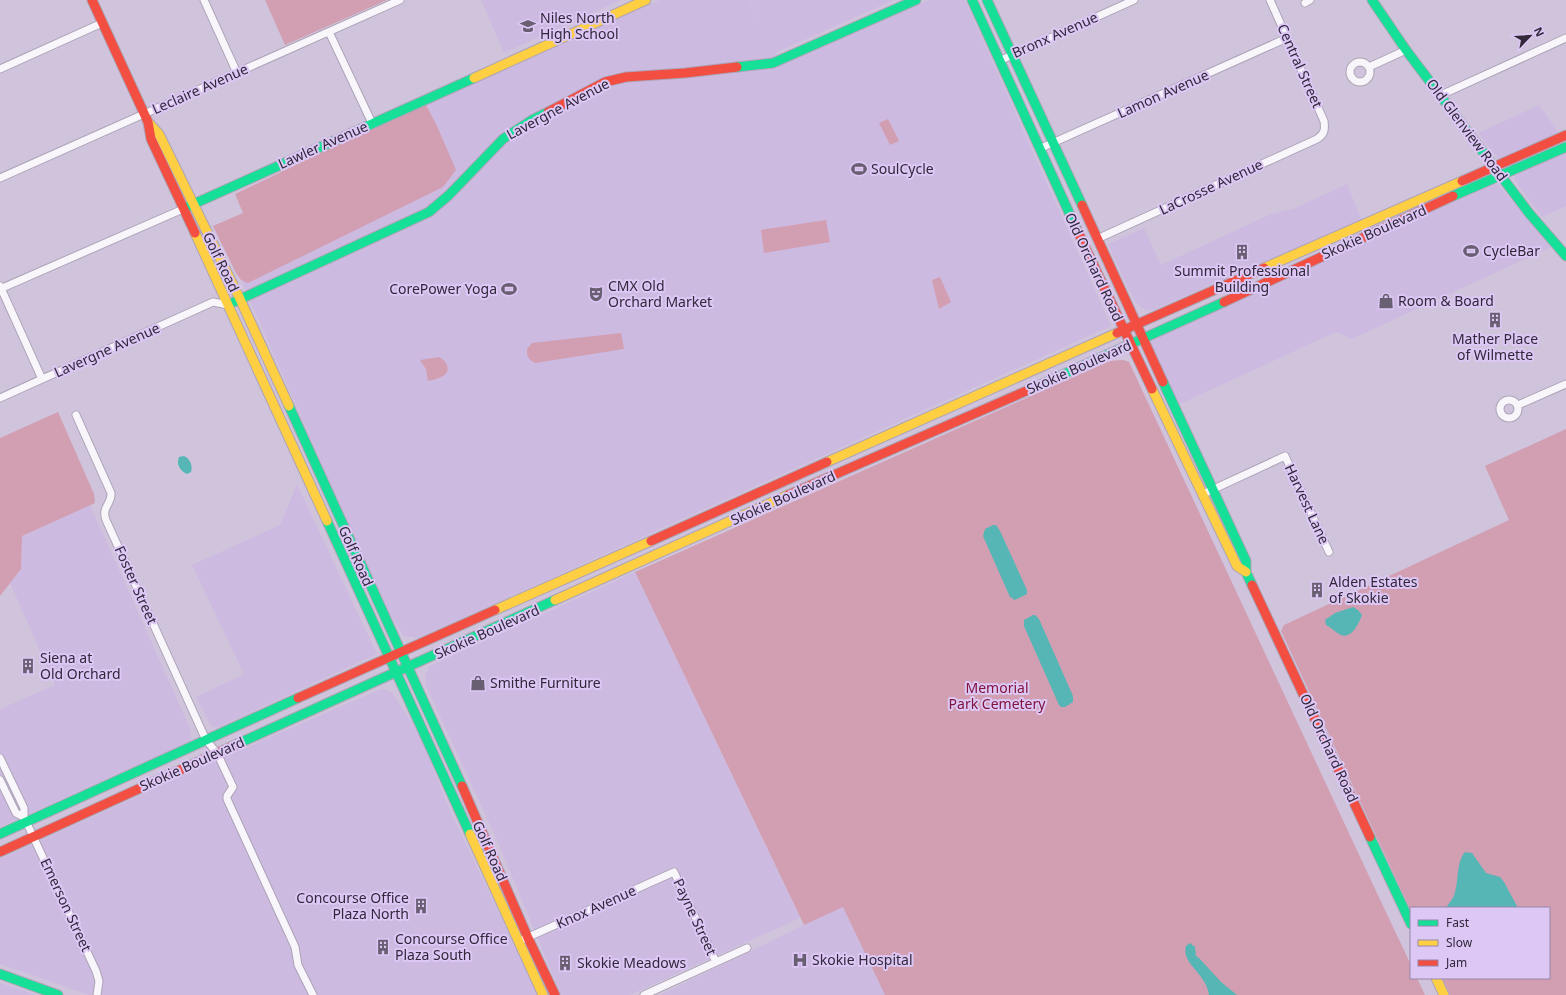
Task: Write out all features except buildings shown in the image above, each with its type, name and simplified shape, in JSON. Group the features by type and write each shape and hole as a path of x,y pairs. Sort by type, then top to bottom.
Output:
{"main road":[{"name":"Golf Road","path":"92,0 146,118 151,139 228,304 543,995"},
{"name":"Lawler Avenue","path":"183,209 646,0"},
{"name":"Lavergne Avenue","path":"228,304 429,212 448,195 503,139 532,120 608,80 773,63 916,0"},
{"name":"Old Orchard Road","path":"972,0 1039,150 1130,344 1237,566 1246,572"},
{"name":"Old Orchard Road","path":"987,0 1246,560 1246,572 1410,922"},
{"name":"Old Glenview Road","path":"1372,0 1406,50 1494,167 1529,213 1566,256"},
{"name":"Golf Road","path":"146,118 159,134 240,299 555,995"},
{"name":"Skokie Boulevard","path":"0,834 26,820 388,657 558,583 1123,329 1566,135"},
{"name":"Skokie Boulevard","path":"0,852 710,530 1130,344 1501,175 1566,147"},
{"path":"0,974 58,995"},
{"path":"1436,979 1444,995"}],"street":[{"path":"204,0 237,73"},
{"name":"Leclaire Avenue","path":"0,178 146,118 237,73 400,0"},
{"name":"Bronx Avenue","path":"999,61 1134,0"},
{"name":"Central Street","path":"1270,0 1324,121 1324,133"},
{"path":"0,69 102,23"},
{"path":"329,32 372,123"},
{"name":"Lamon Avenue","path":"1039,150 1287,38"},
{"path":"1441,95 1566,38"},
{"path":"1369,68 1406,50"},
{"name":"LaCrosse Avenue","path":"1097,240 1317,139 1324,133"},
{"name":"Lawler Avenue","path":"0,288 183,209"},
{"path":"220,287 213,302 228,304"},
{"path":"0,288 42,379"},
{"name":"Lavergne Avenue","path":"0,398 213,302"},
{"path":"1518,405 1566,384"},
{"name":"Foster Street","path":"76,415 111,493 112,497 105,509 105,516 206,740 217,753 233,787 227,796 228,800 295,947 298,965 313,995"},
{"name":"Harvest Lane","path":"1213,490 1285,456 1329,552"},
{"path":"1203,494 1213,490"},
{"name":"Emerson Street","path":"0,758 24,808 26,820 33,837 96,971 99,982 97,995"},
{"name":"Emerson Street","path":"0,780 16,813 26,820"},
{"name":"Knox Avenue","path":"518,942 674,872"},
{"name":"Payne Street","path":"674,872 716,962"},
{"path":"644,995 747,948"}],"shaded area":[{"name":"Niles North High School","path":"481,0 621,0 504,53"},
{"path":"660,0 749,0 760,22 750,0 894,0 775,53 781,65 929,0 965,0 1111,326 418,638 404,636 385,608 241,280 248,283 455,169 437,126 425,103"},
{"path":"1539,105 1559,133 1498,159 1478,133"},
{"path":"1566,151 1566,206 1542,217 1518,185 1514,177 1516,174"},
{"path":"1497,183 1551,247 1352,339 1336,332 1178,405 1149,340 1381,233"},
{"path":"1347,184 1362,221 1153,310 1145,310 1138,305 1128,288 1108,244 1144,228 1161,265 1271,214 1293,209"},
{"path":"184,456 189,461 192,469 191,472 187,474 178,465 179,457"},
{"path":"297,484 377,654 219,727 214,727 210,724 196,697 244,674 192,565 280,525"},
{"path":"90,505 191,730 191,741 0,827 0,709 55,685 10,583 21,569 22,536"},
{"path":"996,525 1000,531 1027,590 1027,594 1015,600 1010,597 983,536 985,529"},
{"path":"635,572 800,918 630,995 561,995 497,840 426,686 425,675 430,666"},
{"path":"1353,607 1362,615 1352,633 1345,636 1341,635 1326,625 1325,620 1335,613"},
{"path":"1033,615 1039,619 1073,696 1073,702 1065,707 1061,707 1059,705 1024,626 1024,620"},
{"path":"381,689 387,690 393,694 419,733 449,808 538,995 89,995 0,964 0,859 215,761"},
{"path":"1465,852 1472,853 1486,873 1500,877 1517,907 1447,907 1453,898 1462,856"},
{"name":"Skokie Hospital","path":"843,907 885,995 660,995 804,925"},
{"path":"1190,943 1195,947 1196,956 1221,982 1237,995 1209,995 1205,983 1186,956 1186,946"},
{"path":"0,983 36,995 0,995"}],"green space":[{"path":"265,0 387,0 285,45"},
{"path":"425,103 437,126 456,170 443,187 248,283 241,280 236,273 213,226 243,213 235,194"},
{"path":"888,119 899,141 890,145 879,123"},
{"path":"826,220 830,242 764,253 761,230"},
{"path":"940,277 951,302 939,309 932,280"},
{"path":"621,333 624,349 535,363 529,359 528,356 527,349 532,343"},
{"path":"439,357 445,361 448,367 447,373 439,378 428,381 426,369 420,360"},
{"name":"Memorial Park Cemetery","path":"1123,360 1129,362 1410,963 1410,979 1417,979 1425,995 885,995 843,907 804,925 635,572 1110,361"},
{"path":"58,412 94,494 95,503 22,536 21,569 0,596 0,438"},
{"path":"1566,429 1566,995 1450,995 1442,979 1550,979 1550,907 1410,907 1410,909 1281,631 1284,625 1509,520 1485,466"}],"traffic: fast":[{"path":"737,67 773,63 916,0"},
{"path":"972,0 1077,230"},
{"path":"987,0 1082,205"},
{"path":"1372,0 1406,50 1529,213 1566,256"},
{"path":"187,207 474,78"},
{"path":"234,302 429,212 449,195 503,139 532,120 548,112"},
{"path":"1453,196 1566,147"},
{"path":"1033,388 1224,302"},
{"path":"1163,382 1246,561 1246,572 1252,585"},
{"path":"289,406 462,786"},
{"path":"327,521 470,834"},
{"path":"235,745 555,600"},
{"path":"0,834 298,698"},
{"path":"1370,837 1410,922"},
{"path":"0,974 58,995"}],"traffic: slow":[{"path":"474,78 646,0"},
{"path":"148,122 159,134 240,299 289,406"},
{"path":"1264,268 1462,181"},
{"path":"195,233 327,521"},
{"path":"827,462 1117,333"},
{"path":"1152,389 1237,566 1246,572"},
{"path":"555,600 788,495"},
{"path":"495,610 651,541"},
{"path":"470,834 543,995"},
{"path":"1436,979 1444,995"}],"traffic: jam":[{"path":"92,0 148,122 151,139 195,233"},
{"path":"548,112 605,82 626,77 685,73 737,67"},
{"path":"1462,181 1566,135"},
{"path":"1224,302 1453,196"},
{"path":"1082,205 1163,382"},
{"path":"1077,230 1152,389"},
{"path":"1117,333 1264,268"},
{"path":"788,495 1033,388"},
{"path":"651,541 827,462"},
{"path":"1252,585 1370,837"},
{"path":"298,698 495,610"},
{"path":"0,852 235,745"},
{"path":"462,786 528,938 555,995"}],"place":[{"name":"Niles North High School","path":"528,26"},
{"name":"SoulCycle","path":"859,169"},
{"name":"CycleBar","path":"1471,251"},
{"name":"Summit Professional Building","path":"1242,252"},
{"name":"CorePower Yoga","path":"509,289"},
{"name":"CMX Old Orchard Market","path":"596,294"},
{"name":"Room & Board","path":"1386,301"},
{"name":"Mather Place of Wilmette","path":"1495,320"},
{"name":"Alden Estates of Skokie","path":"1317,590"},
{"name":"Siena at Old Orchard","path":"28,666"},
{"name":"Smithe Furniture","path":"478,683"},
{"name":"Concourse Office Plaza North","path":"421,906"},
{"name":"Concourse Office Plaza South","path":"383,947"},
{"name":"Skokie Hospital","path":"800,960"},
{"name":"Skokie Meadows","path":"565,963"}]}
